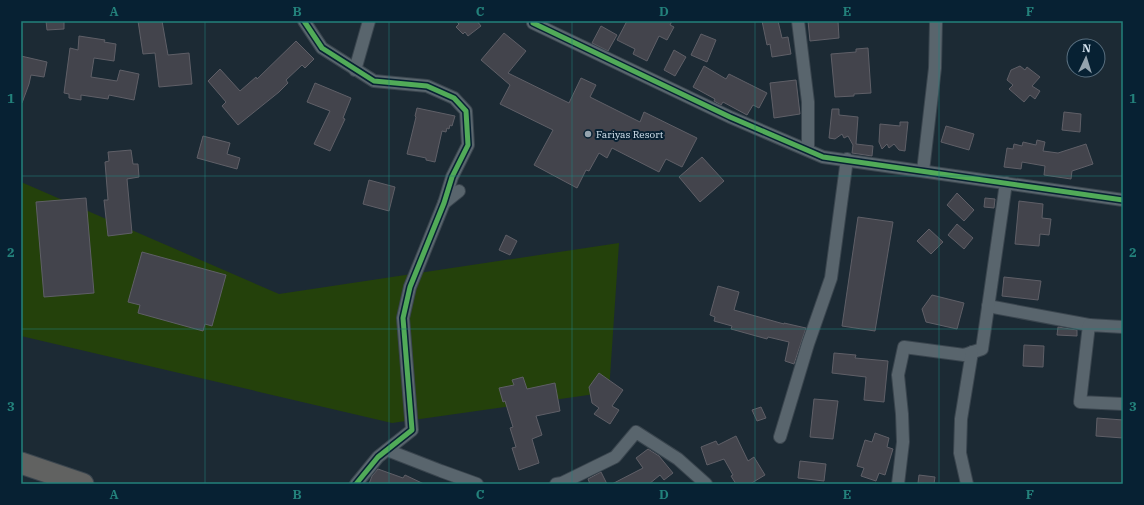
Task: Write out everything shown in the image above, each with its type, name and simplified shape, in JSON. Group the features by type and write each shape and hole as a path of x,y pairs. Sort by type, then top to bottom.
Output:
{"highway":[{"path":"21,462 83,484"},
{"path":"21,476 44,484"}],"street":[{"path":"304,21 322,48 374,81 427,86 454,98 466,111 468,145 452,177 444,203 410,287 403,318 412,430 378,457 356,484"},
{"path":"356,70 369,21"},
{"path":"798,21 808,102 808,150"},
{"path":"923,171 936,68 936,21"},
{"path":"532,22 730,117 823,157 847,159 1123,200"},
{"path":"780,437 808,344 831,278 847,159"},
{"path":"898,484 902,442 902,414 898,375 904,346 964,355 982,349 1006,183"},
{"path":"444,203 459,191"},
{"path":"988,306 1088,325 1123,328"},
{"path":"1088,325 1080,402 1123,404"},
{"path":"967,484 960,453 961,418 972,352"},
{"path":"556,484 562,483 615,457 636,432 678,459 706,484"},
{"path":"387,450 477,484"}],"green space":[{"path":"21,182 279,294 619,243 609,392 392,423 21,336"}],"building":[{"path":"46,21 64,21 64,29 47,30"},
{"path":"138,21 162,21 168,55 189,53 192,84 159,87 155,53 143,54"},
{"path":"456,21 477,21 481,26 468,36 465,32 463,34 456,27 459,24"},
{"path":"627,21 672,21 670,25 674,27 667,40 659,36 647,61 633,54 635,49 617,40"},
{"path":"762,21 778,21 782,38 788,37 791,54 772,57 770,44 767,45"},
{"path":"808,21 838,21 839,38 810,41"},
{"path":"601,26 617,35 608,51 592,43"},
{"path":"504,33 526,51 508,73 569,103 581,78 596,85 590,97 640,122 644,112 697,138 682,167 666,159 659,172 612,148 607,158 599,153 589,171 586,170 577,188 534,165 553,130 500,104 510,85 481,60"},
{"path":"701,34 716,40 707,62 691,55"},
{"path":"79,36 105,40 104,42 116,44 114,61 94,58 91,77 117,81 120,70 139,74 134,100 109,95 108,99 81,95 81,100 69,98 69,94 64,93 70,48 78,50"},
{"path":"296,41 314,59 305,68 302,65 286,80 288,83 279,92 238,125 222,106 226,102 208,81 220,69 240,91 256,77 257,79"},
{"path":"868,48 871,93 835,97 831,54 856,52 856,49"},
{"path":"674,50 686,57 675,76 664,70"},
{"path":"21,56 47,62 44,77 31,75 22,103 21,103"},
{"path":"704,66 726,79 729,74 767,93 759,108 753,105 747,115 723,102 721,105 714,101 715,99 693,87"},
{"path":"1020,66 1025,70 1027,67 1040,77 1032,86 1040,91 1035,99 1030,95 1024,102 1009,89 1013,85 1007,80 1011,70"},
{"path":"796,80 800,114 774,118 770,83"},
{"path":"315,83 351,98 343,118 345,119 330,151 314,144 330,111 307,102"},
{"path":"417,108 455,116 452,126 450,125 449,129 447,128 446,132 442,131 435,162 426,160 426,158 407,154"},
{"path":"832,109 839,109 839,115 858,117 856,144 873,146 872,156 852,153 853,145 848,136 844,138 842,134 835,139 829,138"},
{"path":"1064,112 1081,114 1080,132 1062,130"},
{"path":"900,122 908,122 905,151 899,150 894,144 889,148 887,144 882,149 879,142 880,124 900,126"},
{"path":"946,126 974,134 969,150 941,142"},
{"path":"203,136 230,143 227,154 240,158 237,169 197,158"},
{"path":"1037,140 1045,142 1043,151 1058,153 1086,144 1093,164 1072,171 1071,179 1044,175 1045,166 1022,162 1021,169 1004,167 1007,148 1013,149 1014,144 1022,146 1023,142 1036,145"},
{"path":"131,150 133,164 138,164 139,177 127,179 132,233 108,236 104,200 108,200 105,162 109,161 108,152"},
{"path":"702,157 724,181 700,202 679,177"},
{"path":"369,180 395,187 389,211 363,204"},
{"path":"957,193 974,210 964,221 947,205"},
{"path":"86,198 94,293 44,297 36,202"},
{"path":"985,198 995,199 994,208 984,207"},
{"path":"1019,201 1043,204 1042,218 1051,219 1049,235 1040,234 1039,246 1015,244"},
{"path":"858,217 893,222 875,331 842,326"},
{"path":"957,224 973,238 964,249 948,235"},
{"path":"929,229 943,242 931,254 917,241"},
{"path":"506,235 517,241 510,255 499,250"},
{"path":"142,252 226,275 212,326 205,324 203,331 138,313 140,305 128,302"},
{"path":"1004,277 1041,281 1038,300 1002,296"},
{"path":"718,286 739,292 734,310 784,324 806,328 794,364 785,361 789,342 768,337 767,339 731,329 732,326 714,321 715,317 710,315"},
{"path":"932,295 964,303 957,329 926,322 922,309"},
{"path":"1058,327 1077,330 1077,336 1057,335"},
{"path":"1024,345 1044,346 1043,367 1023,366"},
{"path":"834,353 856,355 855,358 888,361 884,402 864,400 866,377 832,373"},
{"path":"599,373 623,390 612,406 619,410 610,424 594,414 599,408 592,403 589,387"},
{"path":"523,377 527,389 555,383 560,411 536,416 542,435 532,439 539,463 519,470 512,448 516,447 510,428 513,427 505,401 503,402 499,388 514,385 512,380"},
{"path":"814,399 838,401 833,439 810,437"},
{"path":"761,407 766,418 757,421 752,410"},
{"path":"1097,418 1123,420 1123,438 1096,436"},
{"path":"875,433 889,438 887,447 893,449 885,475 879,473 876,481 861,476 864,468 857,466 865,440 872,442"},
{"path":"736,436 748,461 754,457 765,475 750,484 736,484 724,459 707,465 701,447 716,441 718,445"},
{"path":"648,449 659,456 673,473 664,480 660,475 649,484 612,484 643,468 636,458"},
{"path":"800,461 826,464 824,481 798,478"},
{"path":"378,469 403,478 405,475 424,484 369,484 372,476"},
{"path":"601,472 607,484 590,484 588,479"},
{"path":"919,475 935,477 934,484 918,483"}],"cycle path":[{"path":"304,21 322,48 374,81 427,86 454,98 466,111 468,145 452,177 444,203 410,287 403,318 412,430 378,457 356,484"},
{"path":"533,23 730,117 823,157 1123,200"}],"place":[{"name":"Fariyas Resort","path":"588,134"}]}
